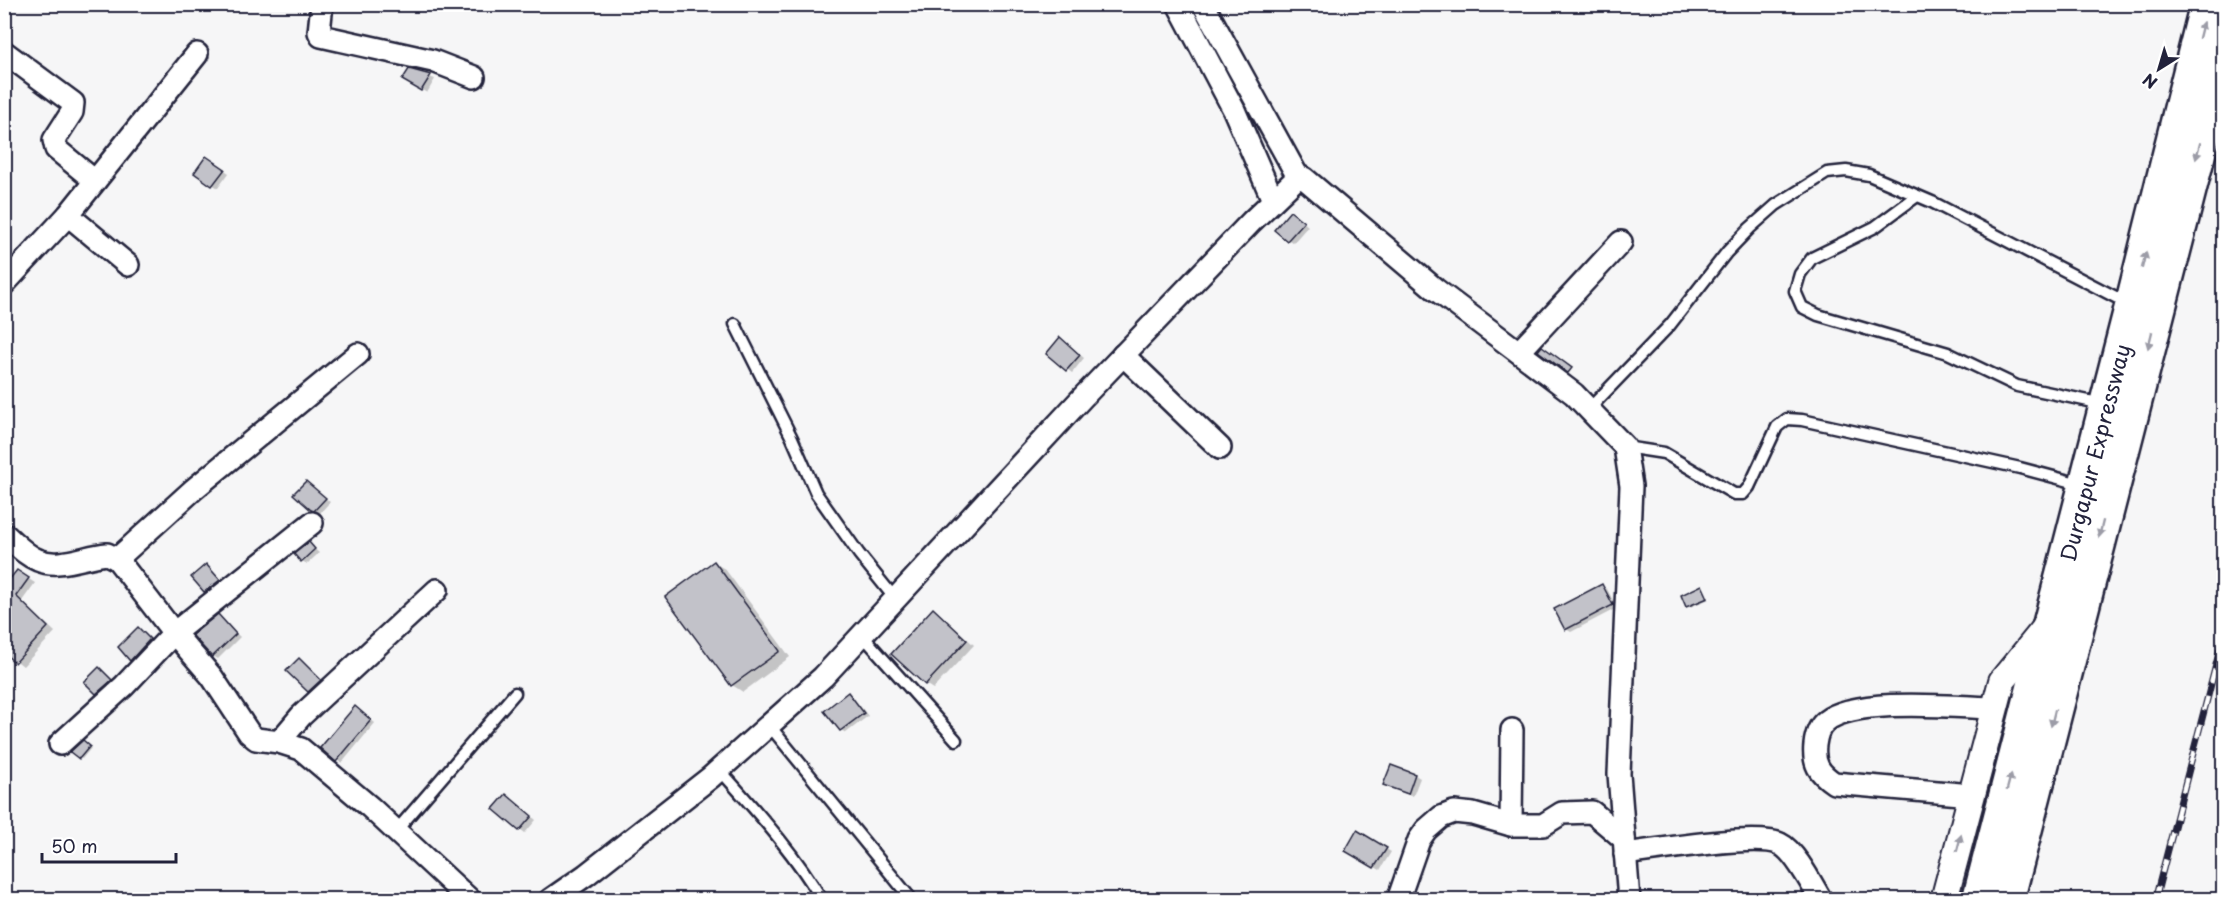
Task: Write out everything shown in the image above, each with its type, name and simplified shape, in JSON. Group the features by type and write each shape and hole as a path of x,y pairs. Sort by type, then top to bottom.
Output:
{"highway":[{"name":"Durgapur Expressway","path":"1979,900 2107,405 2207,4"},
{"name":"Durgapur Expressway","path":"2007,900 2223,54"}],"street":[{"path":"322,4 319,32 321,36 433,61 474,77"},
{"path":"1178,4 1234,110 1286,187"},
{"path":"1203,4 1286,187"},
{"path":"4,52 73,103 72,112 54,140 54,145 95,181"},
{"path":"4,284 68,215 197,54"},
{"path":"550,900 586,875 720,770 823,677 1123,355 1286,187 1304,178 1435,289 1574,394 1625,447 1632,486 1619,774 1629,900"},
{"path":"68,215 128,265"},
{"path":"1519,352 1621,242"},
{"path":"117,559 203,482 358,354"},
{"path":"1123,355 1220,448"},
{"path":"60,744 124,686 174,633 312,523"},
{"path":"4,534 39,561 55,564 107,554 117,559 174,633 212,677 249,733 256,739 279,742 301,749 396,831 470,900"},
{"path":"279,742 306,711 436,590"},
{"path":"1944,900 2002,681 2051,622"},
{"path":"1972,795 1834,783 1821,774 1814,758 1816,735 1824,722 1838,713 1876,707 1903,704 1995,708"},
{"path":"1511,825 1512,730"},
{"path":"1398,900 1419,840 1426,830 1441,817 1454,812 1473,814 1511,825 1543,825 1563,813 1592,812 1625,846 1759,839 1781,844 1792,855 1821,900"}],"lane":[{"path":"1589,409 1670,325 1727,252 1750,228 1784,200 1827,173 1846,171 1869,176 1917,196 2132,305"},
{"path":"1917,196 1875,227 1812,258 1800,274 1795,291 1802,307 1818,315 1948,353 2017,386 2107,405"},
{"path":"735,324 792,438 816,493 896,600"},
{"path":"1625,447 1664,453 1734,494 1743,494 1749,487 1777,427 1787,420 1802,420 2020,468 2086,486"},
{"path":"863,636 957,740"},
{"path":"396,831 515,693"},
{"path":"769,725 912,900"},
{"path":"720,770 771,829 810,879 822,900"}],"building":[{"path":"409,69 431,75 421,91 402,80"},
{"path":"206,156 225,169 212,186 194,173"},
{"path":"1290,211 1304,222 1287,241 1274,230"},
{"path":"1060,337 1080,355 1066,371 1046,354"},
{"path":"1542,346 1572,368 1568,373 1538,351"},
{"path":"306,481 326,498 314,511 293,494"},
{"path":"309,542 315,549 301,562 294,554"},
{"path":"714,561 780,651 731,686 665,597"},
{"path":"206,564 220,580 204,592 191,577"},
{"path":"17,570 29,578 16,596 48,627 15,663 4,653 4,586"},
{"path":"1602,584 1613,605 1565,630 1554,609"},
{"path":"1702,585 1708,598 1686,607 1681,595"},
{"path":"933,608 967,640 925,685 891,654"},
{"path":"218,614 236,634 212,657 192,635"},
{"path":"138,627 150,639 130,661 118,647"},
{"path":"299,658 321,680 308,692 286,671"},
{"path":"99,667 112,680 96,694 84,682"},
{"path":"848,692 864,713 840,731 824,711"},
{"path":"355,706 371,720 336,762 320,748"},
{"path":"83,740 90,746 79,759 70,752"},
{"path":"1391,765 1415,774 1408,794 1383,785"},
{"path":"506,794 532,816 519,831 493,809"},
{"path":"1357,830 1387,848 1374,868 1345,851"}],"railway":[{"path":"2155,900 2224,634"}]}
